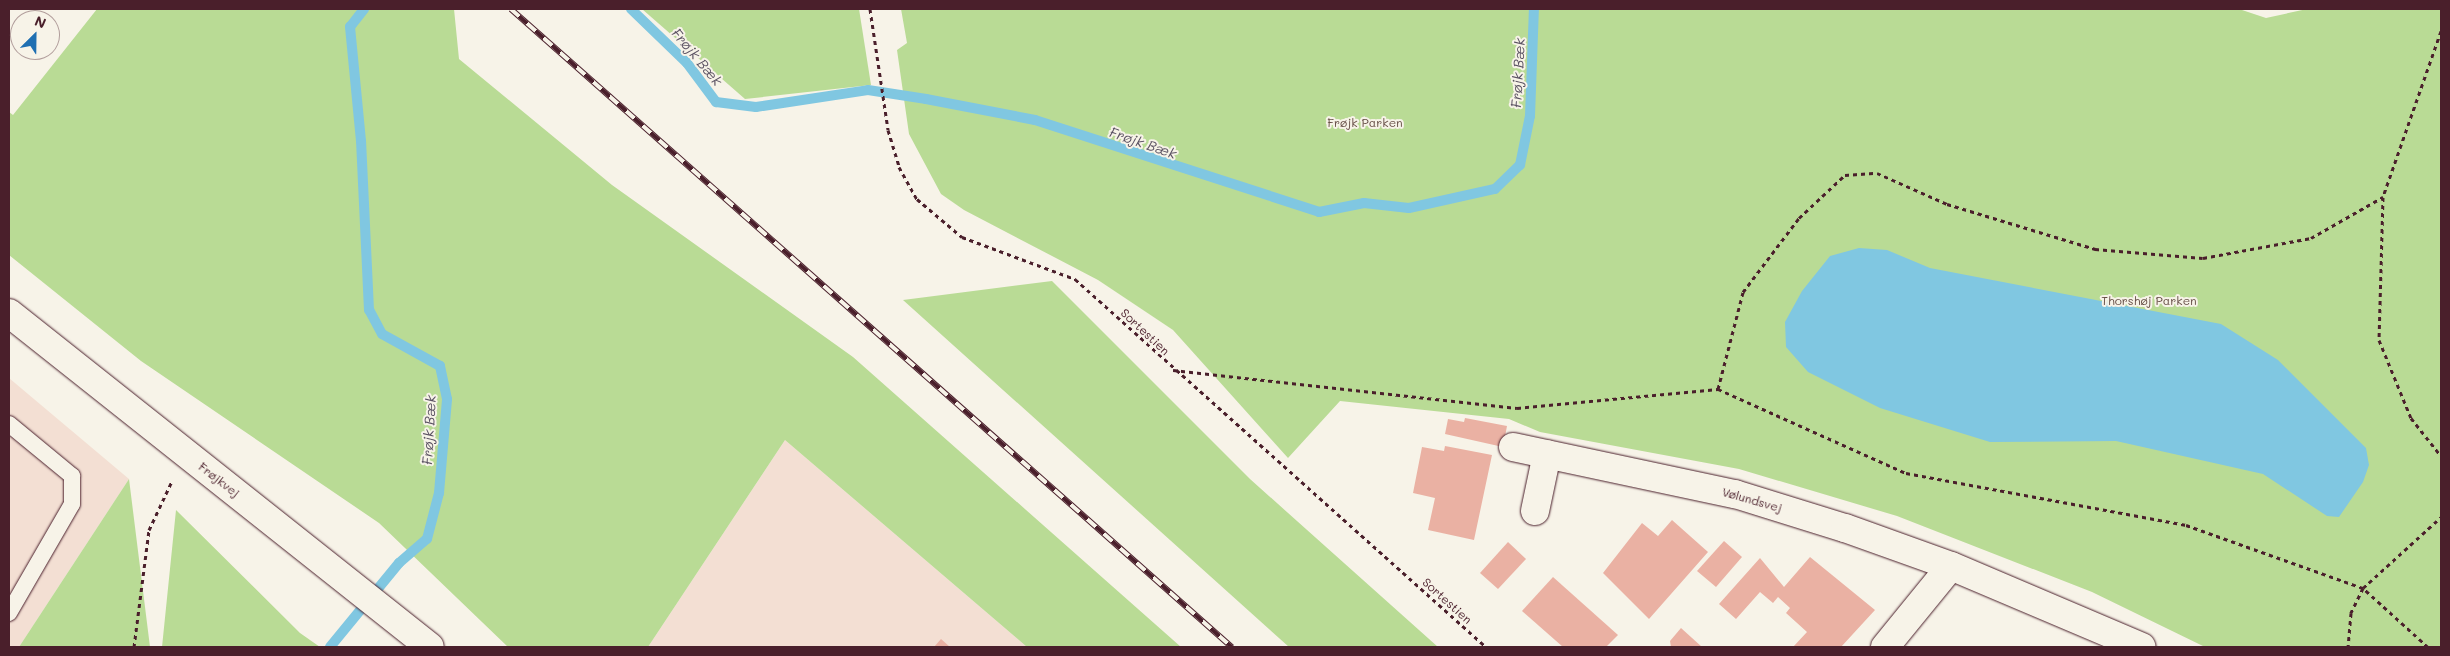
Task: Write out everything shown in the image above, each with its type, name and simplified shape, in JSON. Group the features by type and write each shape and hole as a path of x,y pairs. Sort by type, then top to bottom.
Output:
{"street":[{"name":"Frøjkvej","path":"9,313 430,647"},
{"name":"Vølundsvej","path":"1514,447 1735,494 1951,566 2142,647"},
{"path":"1535,511 1547,454"},
{"path":"1885,647 1951,566"}],"lane":[{"path":"9,424 72,476 72,504 9,613"}],"path":[{"name":"Sortestien","path":"870,9 888,130 899,168 924,205 962,237 1075,279 1173,370 1486,647"},
{"path":"2441,31 2383,197 2379,340 2411,418 2441,456"},
{"path":"1718,389 1743,292 1799,218 1845,175 1877,173 1947,204 2095,249 2203,258 2311,238 2383,197"},
{"path":"1173,370 1517,408 1718,389 1906,473 2186,525 2363,588 2428,647"},
{"path":"134,647 149,530 173,480"},
{"path":"2348,647 2351,614 2363,588 2441,517"}],"shaded area":[{"path":"9,378 129,479 19,647 9,647"},
{"path":"785,440 1027,647 648,647"}],"green space":[{"path":"97,9 454,9 459,59 612,185 853,357 1181,647 1027,647 785,440 648,647 508,647 379,523 141,361 9,255 9,112 13,115 57,60 60,60 60,56"},
{"path":"642,9 859,9 871,85 745,99"},
{"name":"Thorshøj Parken","path":"901,9 2239,9 2266,18 2307,9 2441,9 2441,647 2205,647 2092,592 1897,516 1739,469 1540,432 1509,419 1340,401 1288,458 1173,330 1098,280 964,210 941,194 909,134 897,50 907,43"},
{"path":"1052,281 1250,479 1438,647 1289,647 903,300"},
{"path":"129,479 150,647 19,647"},
{"path":"176,510 300,633 320,647 162,647"}],"water":[{"path":"1859,248 1887,250 1930,268 2221,324 2278,360 2366,448 2369,465 2363,482 2339,517 2327,516 2263,474 2116,441 1990,442 1880,408 1808,372 1786,347 1785,322 1802,291 1830,256"}],"building":[{"path":"1465,418 1507,426 1503,447 1445,434 1448,419 1464,422"},
{"path":"1445,446 1492,455 1474,540 1428,530 1435,498 1413,493 1422,447 1444,451"},
{"path":"1672,520 1708,552 1649,619 1603,573 1642,523 1658,536"},
{"path":"1724,541 1742,557 1716,587 1697,571"},
{"path":"1508,542 1526,559 1498,589 1480,573"},
{"path":"1810,557 1875,610 1841,647 1793,647 1807,632 1786,613 1790,608 1778,597 1773,603 1760,592 1736,619 1719,604 1760,558 1784,587"},
{"path":"1553,577 1618,635 1606,647 1563,647 1522,611"},
{"path":"1681,628 1702,647 1671,647 1670,641"},
{"path":"941,639 950,647 934,647"}],"waterway":[{"name":"Frøjk Bæk","path":"330,647 399,563 427,539 439,493 447,399 440,366 382,334 369,310 361,141 350,27 364,9"},
{"name":"Frøjk Bæk","path":"631,9 687,63 716,102 756,107 868,90 926,99 1035,120 1319,212 1364,203 1409,208 1495,189 1520,165 1530,116 1534,9"}],"railway":[{"path":"511,9 1232,647"}],"park label":[{"name":"Frøjk Parken","path":"1365,123"}]}
